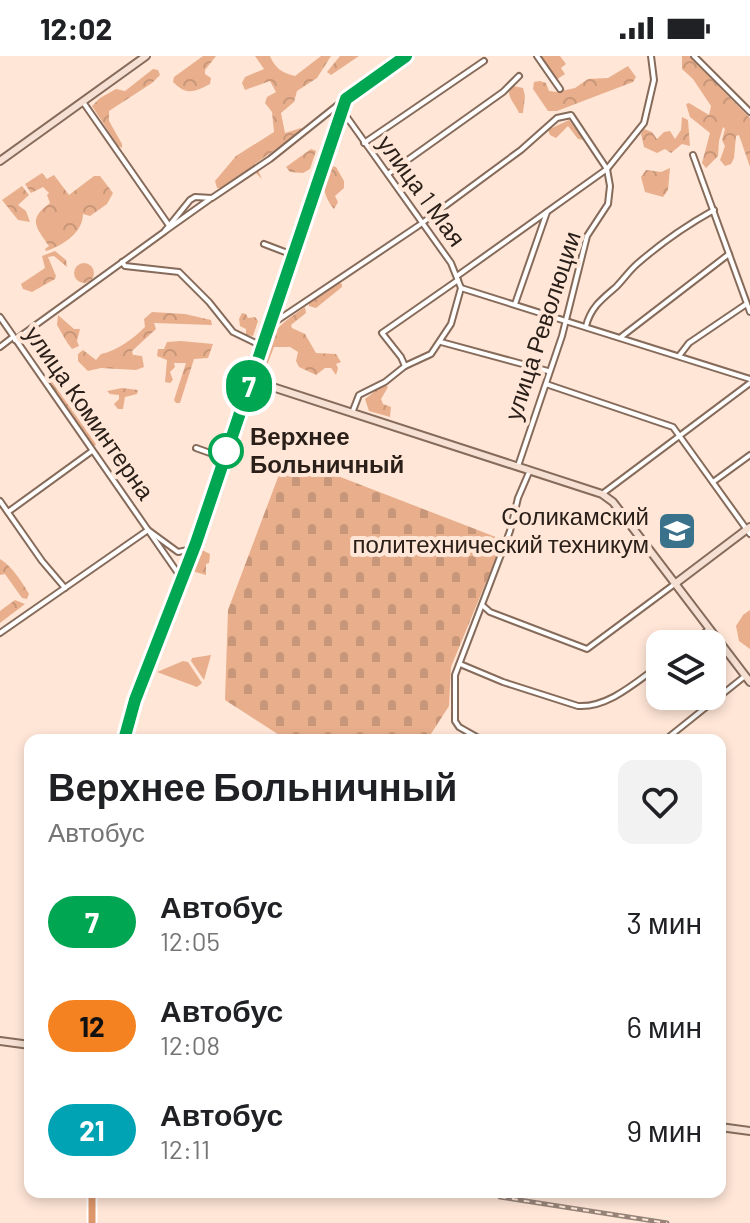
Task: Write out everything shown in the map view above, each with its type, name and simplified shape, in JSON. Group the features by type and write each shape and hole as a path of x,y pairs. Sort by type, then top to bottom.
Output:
{"highway":[{"path":"126,734 135,700 196,543 346,99 406,56"},
{"path":"92,1198 92,1223"}],"street":[{"path":"0,161 146,56"},
{"path":"537,56 560,89"},
{"path":"405,366 382,333 607,169 644,123 654,80 651,56"},
{"path":"694,56 750,112"},
{"path":"364,143 484,61"},
{"path":"388,174 503,92 519,76"},
{"path":"0,347 270,159 346,99"},
{"path":"83,102 168,224"},
{"name":"улица 1 Мая","path":"342,111 451,263 461,288"},
{"path":"270,325 422,222 521,150 557,118 571,115 607,169"},
{"path":"693,155 750,312"},
{"name":"улица Революции","path":"518,467 566,320 587,236 608,204 610,186 607,169"},
{"path":"164,232 195,197 212,198"},
{"path":"586,326 589,315 600,299 634,267 687,225 714,210"},
{"path":"515,304 547,212"},
{"path":"264,244 293,255"},
{"path":"621,337 729,254"},
{"path":"122,262 125,266 179,272 233,332 262,346"},
{"path":"352,413 359,395 385,382 405,366 431,354 451,324 461,288 750,381"},
{"path":"679,356 689,343 745,305"},
{"name":"улица Коминтерна","path":"0,317 182,579"},
{"path":"441,342 548,371"},
{"path":"251,380 602,494 613,502 748,679 673,734"},
{"path":"602,494 750,381"},
{"path":"482,605 490,612 587,649 749,530 677,437 675,430 546,384"},
{"path":"196,448 224,458"},
{"path":"8,512 92,451"},
{"path":"713,482 750,455"},
{"path":"471,734 459,727 454,714 454,687 530,470"},
{"path":"0,501 65,588"},
{"path":"0,633 148,530"},
{"name":"улица Коминтерна","path":"148,530 178,552 188,550 196,543"},
{"path":"460,664 503,682 589,707 618,694 646,675"},
{"path":"0,1041 24,1044"},
{"path":"726,1128 750,1131"}],"green space":[{"path":"203,56 216,56 205,70 211,78 210,84 191,91 173,82 174,77"},
{"path":"255,56 270,56 280,69 295,76 321,56 331,56 317,78 297,91 294,102 281,113 285,133 303,130 255,164 262,179 255,172 228,189 217,188 215,181 236,156 274,132 272,112 265,103 267,97 276,92 270,81 245,90 242,83 245,77 264,69"},
{"path":"340,56 359,56 331,75 327,72"},
{"path":"540,56 560,56 566,64 561,68 565,74 556,80"},
{"path":"682,56 689,56 750,118 750,167 739,135 736,136 731,164 725,166 720,160 725,146 723,127 718,156 706,168 702,163 710,133 690,117 686,104 709,115 711,106 693,79 682,69"},
{"path":"628,66 636,77 633,82 557,111 548,111 533,89 534,82 540,81 546,83 549,91 575,88 588,79 608,78"},
{"path":"153,69 158,70 160,75 152,83 109,111 109,121 122,148 92,106 116,89 125,91"},
{"path":"513,86 523,88 523,113 519,113 510,97"},
{"path":"682,117 688,120 690,146 682,144 671,153 665,149 657,153 644,147 641,134 644,129 652,132 657,139 670,131 675,139 681,130"},
{"path":"569,120 584,140 578,139 568,126 556,138 550,135 548,130"},
{"path":"311,149 316,151 310,169 303,173 290,172 286,167"},
{"path":"332,166 336,167 344,181 344,188 335,196 338,202 334,209 324,188"},
{"path":"670,168 668,190 663,197 645,192 641,177 646,170 661,172"},
{"path":"42,173 47,179 54,175 69,195 94,176 100,176 113,193 107,204 90,216 83,214 76,233 59,246 46,251 49,246 40,233 36,218 50,203 49,193 43,187 31,193 25,184"},
{"path":"22,186 29,195 18,205 26,211 30,222 18,220 2,200"},
{"path":"55,251 66,260 67,267 54,256 48,257 55,279 32,292 23,289 21,284 45,268 42,256"},
{"path":"84,263 91,266 94,273 91,280 84,283 77,280 74,273 77,266"},
{"path":"338,282 342,287 316,308 309,306 309,302"},
{"path":"305,307 306,313 291,325 292,328 305,334 316,353 336,354 341,362 336,364 336,375 331,368 325,368 316,375 299,367 296,361 298,352 290,347 274,347 264,373 260,369 270,339 280,326"},
{"path":"152,312 185,314 211,320 212,325 154,323 156,329 132,351 133,355 142,356 144,367 136,370 101,368 88,371 78,361 78,354 83,350 96,360 101,354 125,344 145,327 144,319"},
{"path":"242,313 258,321 253,336 246,335 246,329 240,326"},
{"path":"58,315 74,329 80,329 79,346 72,349 57,325"},
{"path":"167,342 213,344 208,358 194,359 180,403 176,403 174,400 186,363 174,363 175,367 170,372 173,380 165,382 167,360 157,356 158,349 164,349"},
{"path":"48,376 96,444 95,446 45,379"},
{"path":"384,384 388,387 381,399 383,404 391,407 390,417 369,411 365,399"},
{"path":"122,388 138,390 137,394 125,397 123,409 118,409 114,404 119,395 107,391"},
{"path":"286,456 501,539 451,667 449,706 431,734 278,734 225,700 228,610"},
{"path":"202,550 210,554 206,575 192,571 197,554 201,556"},
{"path":"0,559 20,579 29,594 27,599 22,598 5,574 0,575"},
{"path":"15,600 25,604 0,623 0,611"},
{"path":"750,610 750,649 739,641 736,626"},
{"path":"211,655 204,680 191,661 192,658"},
{"path":"183,661 188,662 202,683 197,687 157,672"}],"railway":[{"path":"506,1198 667,1223"}],"bus line":[{"name":"7","path":"125,734 196,543 346,99 406,56"}],"place":[{"name":"Верхнее Больничный","path":"226,451"},
{"name":"Соликамский политехнический техникум","path":"677,531"}]}
